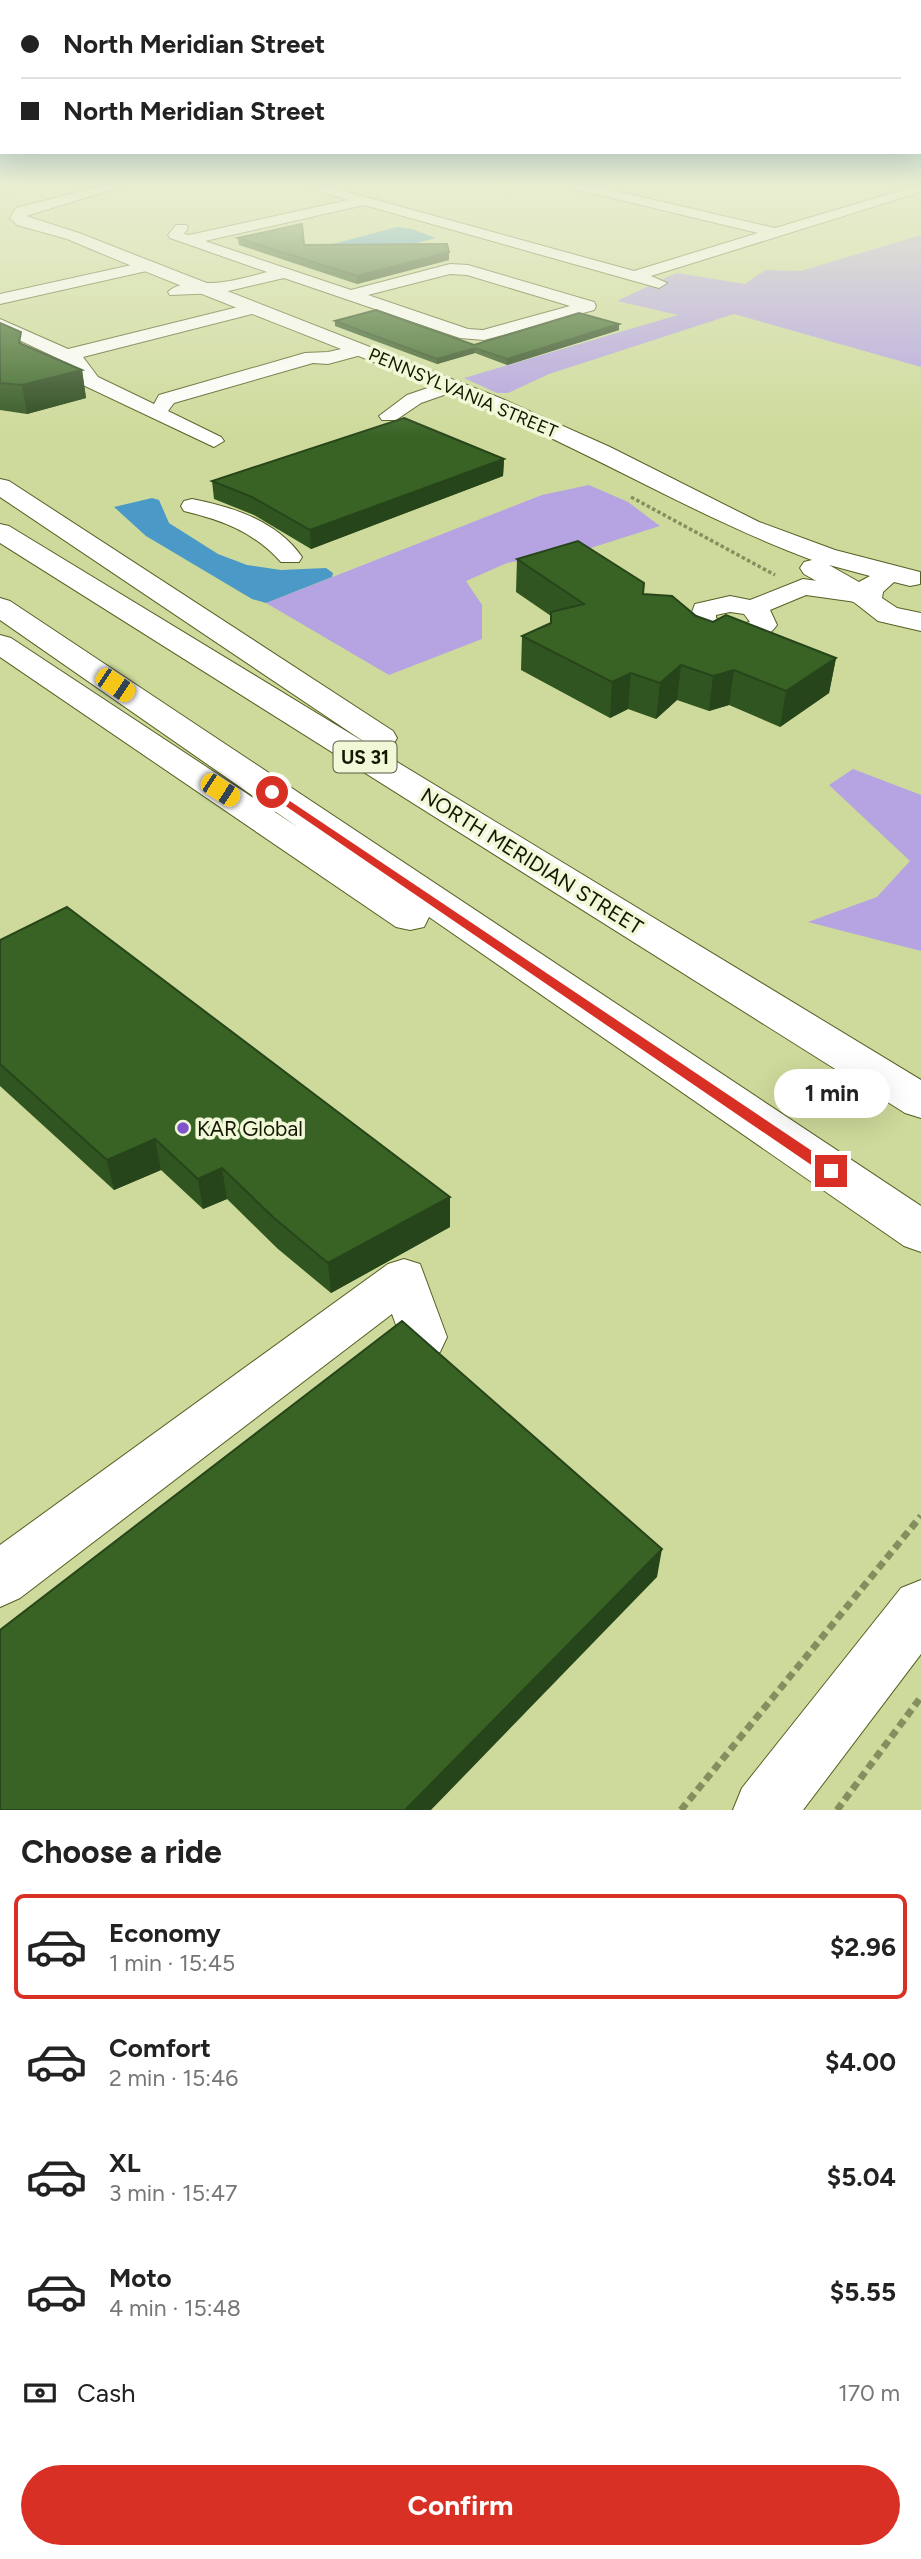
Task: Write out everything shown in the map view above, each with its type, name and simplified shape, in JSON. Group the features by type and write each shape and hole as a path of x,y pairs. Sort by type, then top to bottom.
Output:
{"main road":[{"name":"PENNSYLVANIA STREET","path":"136,269 190,289 341,355 440,389 602,452 750,528 825,556 916,579"},
{"name":"PENNSYLVANIA STREET","path":"440,389 803,575"},
{"path":"0,486 491,810 729,982"},
{"name":"NORTH MERIDIAN STREET","path":"0,532 921,1101"},
{"path":"916,579 877,583 869,588 865,596 876,609 908,619 921,630"},
{"path":"0,607 921,1232"},
{"path":"0,644 427,929 652,1050"}],"street":[{"path":"0,299 133,269"},
{"path":"190,289 202,281 250,269"},
{"path":"274,269 466,334 484,335 587,306 468,270 458,269"},
{"path":"349,295 448,269"},
{"path":"611,269 659,283"},
{"path":"634,276 655,269"},
{"path":"190,289 220,288 284,273"},
{"path":"68,355 239,311"},
{"path":"0,324 84,365 90,381 156,408 214,442"},
{"path":"156,408 185,407 329,364 341,355"},
{"path":"389,416 403,405 440,389"},
{"path":"192,506 220,510 277,542 290,557"},
{"path":"752,608 803,575 865,596"},
{"path":"0,1579 404,1278 423,1337"},
{"path":"764,1810 921,1608"}],"path":[{"path":"681,1810 921,1516"},
{"path":"837,1810 921,1697"}],"shaded area":[{"path":"921,269 921,367 734,314 549,374 508,393 497,393 464,378 678,315 617,301 676,273 745,284 765,270"},
{"path":"589,485 628,502 660,526 578,552 507,563 466,581 482,605 482,639 389,675 266,603 542,495"},
{"path":"853,769 921,795 921,951 808,922 877,897 910,861 829,785"}],"water":[{"path":"152,498 159,500 169,523 218,554 247,565 281,570 326,568 333,573 332,577 266,603 252,599 146,536 114,507"}],"building":[{"path":"337,269 382,269 357,276"},
{"path":"376,310 474,345 579,313 619,324 507,359 475,348 437,359 335,321"},
{"path":"0,323 21,332 19,343 82,370 22,385 0,383"},
{"path":"404,418 504,459 310,530 252,497 212,481"},
{"path":"578,541 644,583 643,594 672,596 696,616 713,622 726,615 836,658 786,691 734,670 713,676 681,665 660,683 631,673 612,682 522,636 551,623 551,612 584,604 517,559"},
{"name":"KAR Global","path":"67,907 450,1197 328,1263 274,1218 222,1168 198,1179 155,1139 107,1160 0,1064 0,940"},
{"path":"402,1321 662,1549 405,1810 0,1810 0,1630"}],"place":[{"name":"KAR Global","path":"183,1128"}],"route":[{"path":"272,792 831,1171"}]}
